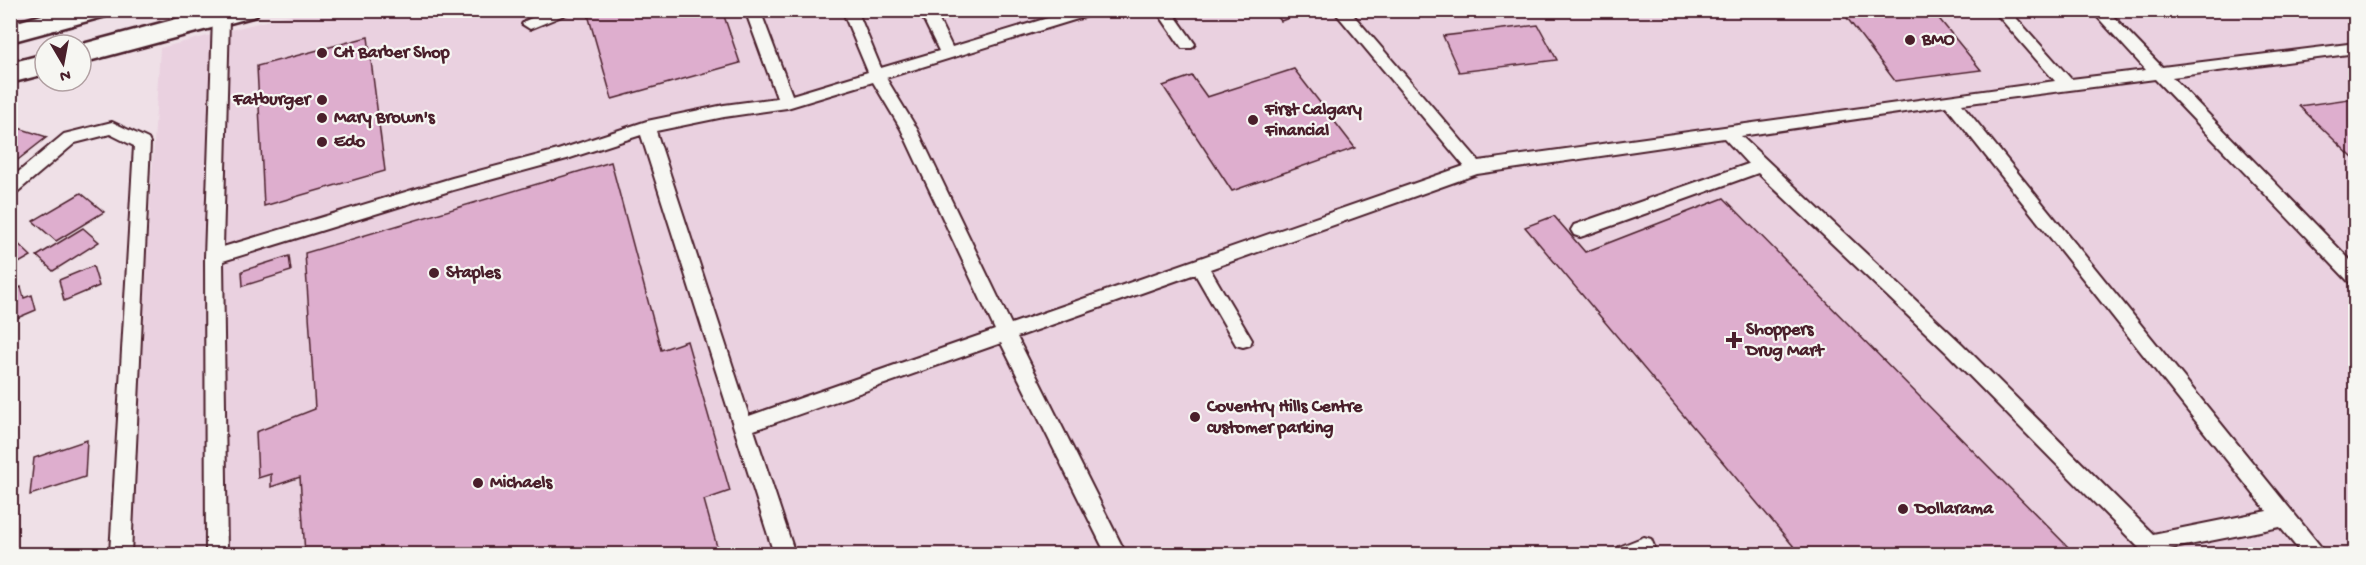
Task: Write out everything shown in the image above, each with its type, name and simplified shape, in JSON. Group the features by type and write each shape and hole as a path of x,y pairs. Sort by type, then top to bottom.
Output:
{"street":[{"path":"10,33 96,10"},
{"path":"93,51 234,14"},
{"path":"10,73 33,67"}],"lane":[{"path":"530,24 564,10"},
{"path":"752,10 787,102"},
{"path":"849,10 877,76 909,129 1006,333 1048,413 1116,555"},
{"path":"926,10 947,52"},
{"path":"214,257 452,184 561,155 647,127 724,111 787,102 1092,10"},
{"path":"1163,10 1186,44"},
{"path":"1340,10 1475,168"},
{"path":"2000,10 2067,85"},
{"path":"2098,10 2355,278"},
{"path":"216,555 214,257 234,14"},
{"path":"743,426 1475,168 1950,100 2355,48"},
{"path":"1950,100 2314,555"},
{"path":"647,127 784,555"},
{"path":"10,189 70,138 112,128 142,143 121,555"},
{"path":"1728,132 1760,166 1954,348 2154,549 2284,517"},
{"path":"1580,230 1760,166"},
{"path":"1199,266 1243,340"}],"shaded area":[{"path":"305,11 2355,11 2355,554 128,554 160,48"}],"building":[{"path":"720,10 740,63 612,99 587,11"},
{"path":"941,10 974,10 946,19"},
{"path":"1272,10 1293,10 1297,15 1281,21"},
{"name":"BMO","path":"1841,10 1932,10 1981,70 1895,81"},
{"path":"1538,25 1557,60 1459,72 1443,36"},
{"path":"368,37 385,171 264,206 257,66"},
{"path":"1294,69 1355,148 1232,191 1163,86 1192,76 1207,97"},
{"path":"2356,98 2356,161 2299,106"},
{"path":"12,126 47,137 10,166 10,128"},
{"path":"611,162 661,350 687,341 730,491 704,500 719,554 305,554 300,477 271,487 271,474 258,478 256,432 315,409 305,253"},
{"path":"81,193 104,212 56,241 33,221"},
{"path":"1724,198 2075,554 1800,554 1525,227 1554,216 1585,252"},
{"path":"83,228 99,242 53,271 37,256"},
{"path":"10,236 31,256 10,268"},
{"path":"289,256 291,271 243,286 242,271"},
{"path":"93,266 99,286 64,301 59,280"},
{"path":"21,287 24,298 32,295 36,310 10,321 10,291"},
{"path":"87,440 85,477 30,495 34,458"}],"place":[{"name":"BMO","path":"1910,40"},
{"name":"CH Barber Shop","path":"322,53"},
{"name":"Fatburger","path":"322,100"},
{"name":"Mary Brown's","path":"322,118"},
{"name":"First Calgary Financial","path":"1253,120"},
{"name":"Edo","path":"322,142"},
{"name":"Staples","path":"434,273"},
{"name":"Shoppers Drug Mart","path":"1734,340"},
{"name":"Coventry Hills Centre customer parking","path":"1195,417"},
{"name":"Michaels","path":"478,483"},
{"name":"Dollarama","path":"1903,509"}]}
